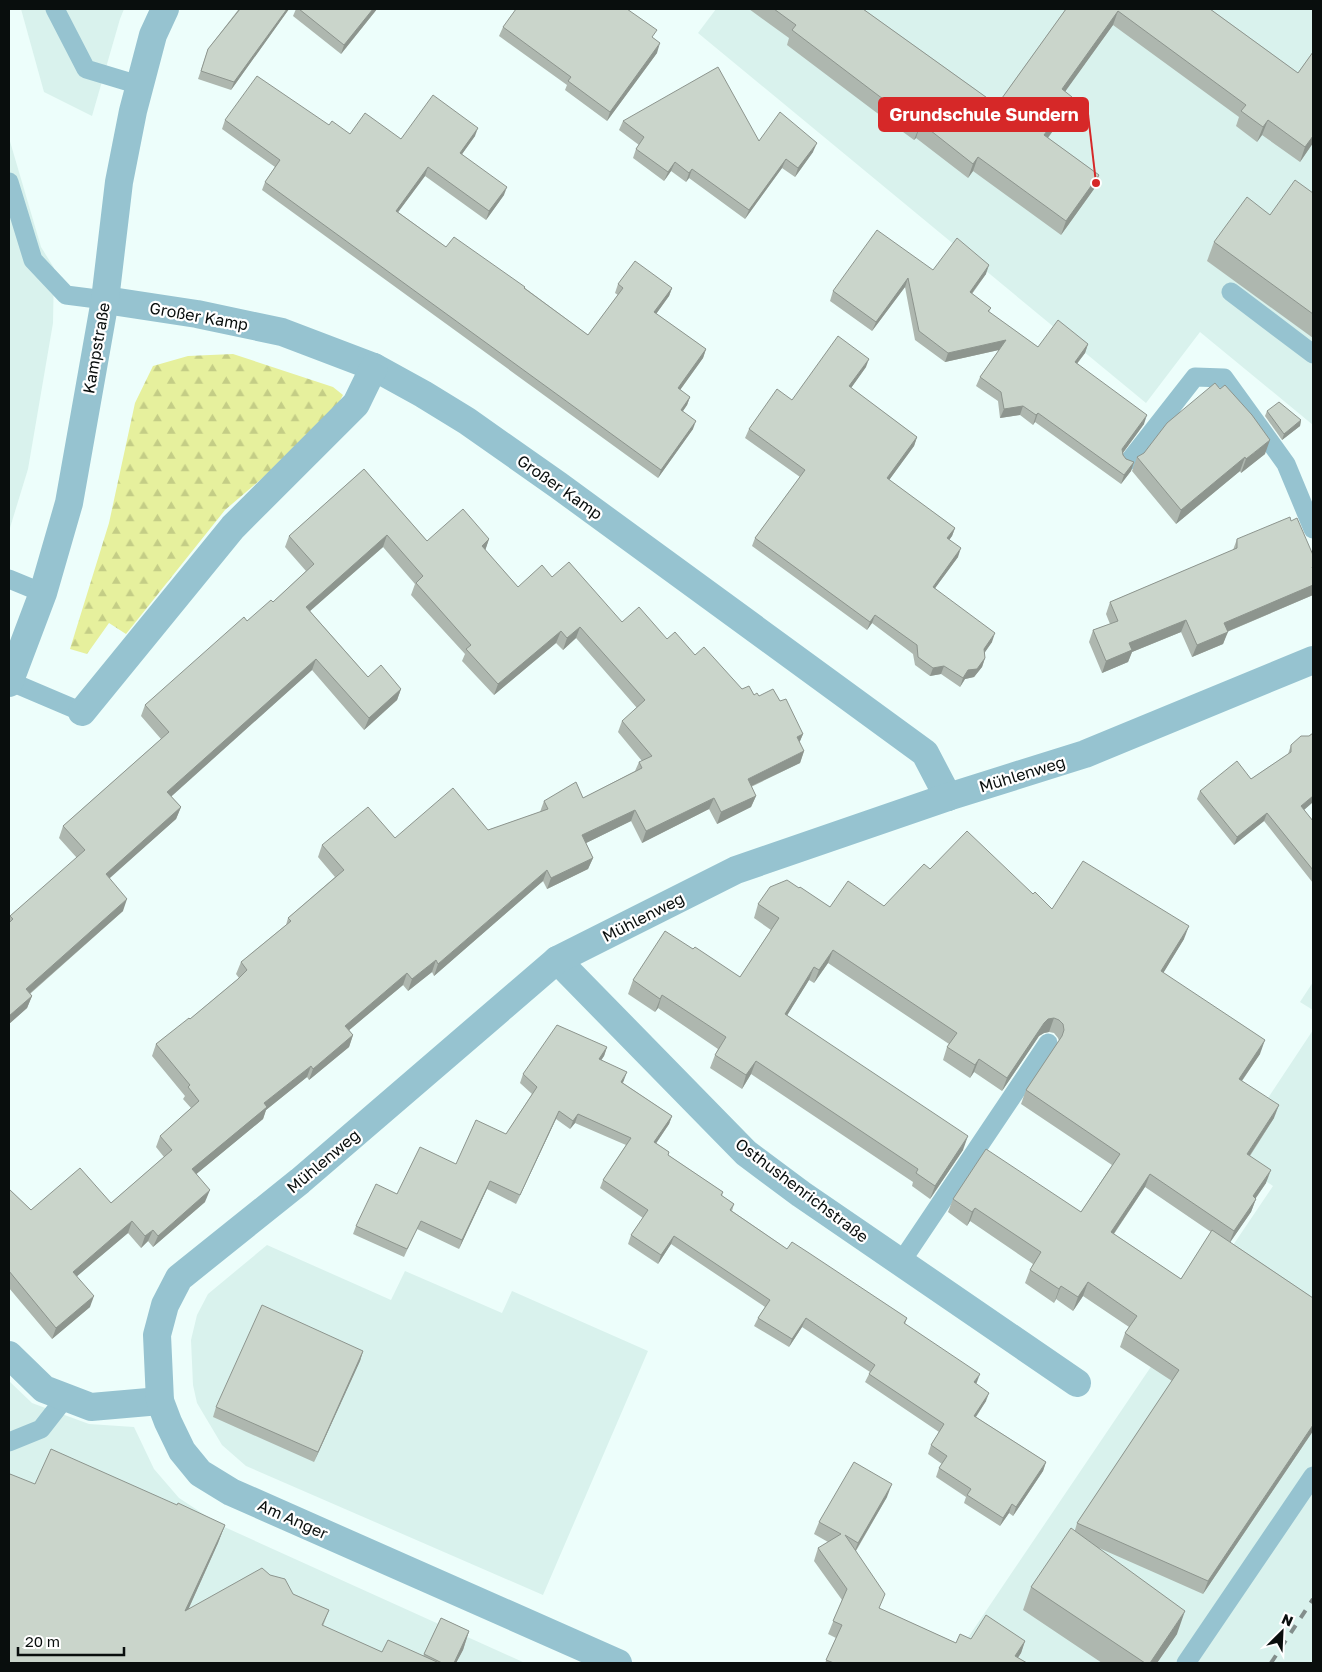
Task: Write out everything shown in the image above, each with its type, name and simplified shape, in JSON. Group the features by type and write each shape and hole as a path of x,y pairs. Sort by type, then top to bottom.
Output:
{"street":[{"name":"Kampstraße","path":"9,682 43,593 69,503 104,300 119,182 132,111 153,35 165,9"},
{"name":"Großer Kamp","path":"104,300 197,314 282,332 374,367 468,421 762,632 925,752 948,797"},
{"path":"82,712 233,527 356,404 374,367"},
{"name":"Mühlenweg","path":"160,1401 157,1335 165,1305 179,1278 300,1181 557,960 736,870 948,797 1085,754 1313,660"},
{"name":"Osthushenrichstraße","path":"557,960 746,1153 801,1194 1077,1383"},
{"path":"9,1355 44,1389 91,1407 160,1401"},
{"name":"Am Anger","path":"160,1401 182,1451 200,1473 231,1492 618,1663"}],"lane":[{"path":"55,9 86,69 139,86"},
{"path":"9,182 33,260 66,295 104,300"},
{"path":"1231,292 1313,354"},
{"path":"1130,460 1195,377 1224,378 1286,464 1313,529"},
{"path":"9,579 43,593"},
{"path":"9,682 82,712"},
{"path":"901,1262 1048,1043"},
{"path":"9,1442 40,1429 66,1397"},
{"path":"1186,1663 1313,1476"}],"shaded area":[{"path":"21,9 124,9 92,116 44,92"},
{"path":"716,9 1313,9 1313,425 1200,332 1146,403 698,33"},
{"path":"9,138 41,247 54,268 53,323 28,469 9,531"},
{"path":"1313,982 1313,1010 1300,1002"},
{"path":"1313,1030 1313,1663 994,1663 961,1648 1273,1186 1229,1157"},
{"path":"267,1245 391,1300 405,1271 502,1313 512,1291 648,1351 543,1595 246,1466 222,1445 197,1403 193,1385 191,1340 197,1315 208,1294"},
{"path":"9,1381 32,1403 89,1424 134,1427 154,1469 179,1498 220,1525 525,1663 9,1663"}],"green space":[{"path":"233,354 333,387 343,395 329,421 225,510 126,634 109,623 87,654 70,649 109,523 135,403 153,366 188,356"}],"building":[{"path":"240,9 287,9 234,82 201,71 208,49"},
{"path":"299,9 373,9 344,45"},
{"path":"516,9 627,9 657,30 652,37 660,43 610,112 568,81 571,77 503,27"},
{"path":"774,9 863,9 997,105 1066,9 1210,9 1298,73 1313,52 1313,136 1305,147 1268,120 1263,127 1241,111 1246,105 1118,11 1062,89 1072,97 1044,135 1099,175 1066,221 978,157 973,164 921,123 920,125 879,96 792,30 796,25"},
{"path":"718,67 759,141 780,112 817,143 798,168 786,159 749,210 692,169 689,173 675,162 668,172 636,149 644,137 623,121"},
{"path":"257,76 329,125 332,121 350,134 365,113 401,139 433,95 478,128 460,153 507,187 489,211 428,167 396,211 446,247 454,237 525,287 588,335 623,288 618,284 635,261 672,288 654,312 706,349 678,388 690,397 681,410 696,421 661,470 265,182 280,160 225,120"},
{"path":"1295,180 1313,193 1313,314 1214,242 1247,197 1270,215"},
{"path":"877,230 933,270 957,238 989,265 970,292 991,308 988,311 1038,347 1058,320 1088,344 1075,362 1147,415 1122,449 1126,459 1134,462 1124,475 1038,413 1036,415 1023,406 1004,409 1001,392 980,377 1006,340 948,353 919,331 908,278 876,322 833,291"},
{"path":"838,336 869,359 849,386 917,437 887,478 955,528 947,538 961,548 933,587 995,633 984,649 985,658 977,669 968,670 963,678 944,666 933,668 918,657 917,645 875,615 870,622 755,538 805,470 749,429 777,389 792,400"},
{"path":"1215,383 1220,389 1225,385 1252,415 1270,440 1246,459 1245,457 1181,510 1137,457 1144,453 1167,423"},
{"path":"1279,402 1301,420 1284,434 1267,411"},
{"path":"364,469 427,541 463,509 489,539 482,546 518,587 542,565 552,577 569,562 622,622 639,607 667,639 675,632 695,655 704,647 742,689 749,686 754,695 757,693 759,696 773,689 780,701 786,699 803,734 797,737 804,751 748,779 756,796 721,812 714,798 646,831 635,810 582,835 593,858 551,878 547,870 438,964 436,960 412,979 407,973 345,1026 353,1035 313,1069 311,1066 264,1103 267,1107 192,1169 210,1190 158,1236 153,1230 145,1236 132,1221 73,1272 94,1296 56,1328 9,1271 9,1189 31,1210 80,1168 111,1203 172,1150 160,1136 199,1101 188,1087 190,1085 156,1044 190,1019 238,979 247,970 241,962 291,921 288,918 344,870 322,845 368,807 395,838 453,788 488,830 548,809 544,801 576,782 583,798 642,768 639,762 652,756 622,721 645,700 580,627 567,638 561,631 498,684 466,649 471,645 416,583 423,576 387,535 306,607 368,677 381,665 401,689 369,718 316,659 167,792 181,807 106,874 127,899 26,989 32,996 9,1016 9,923 13,919 10,916 85,850 63,826 169,732 145,705 244,617 247,621 271,600 273,602 314,564 289,536"},
{"path":"1290,517 1291,521 1297,518 1313,555 1313,585 1224,623 1228,632 1197,645 1186,620 1129,643 1132,650 1106,661 1093,630 1118,621 1110,602 1237,548 1237,539"},
{"path":"1313,733 1313,796 1301,806 1313,821 1313,870 1267,813 1237,837 1200,791 1237,761 1251,779 1291,752 1291,745 1301,736 1309,736"},
{"path":"967,831 1033,894 1035,892 1052,909 1083,861 1189,926 1161,971 1265,1040 1239,1079 1279,1105 1247,1154 1271,1170 1253,1196 1256,1199 1234,1231 1150,1174 1111,1232 1181,1279 1212,1230 1313,1298 1313,1425 1208,1581 1077,1523 1179,1370 1125,1333 1137,1316 1088,1282 1078,1297 1061,1286 1059,1289 1030,1270 1041,1252 975,1208 972,1212 953,1199 986,1149 1081,1212 1120,1154 1026,1090 1062,1036 1063,1024 1054,1018 1048,1019 1007,1078 979,1059 975,1065 947,1047 957,1033 833,950 819,970 814,967 785,1014 968,1136 935,1186 916,1173 918,1169 756,1061 746,1075 715,1055 726,1037 662,995 660,999 633,980 665,931 693,949 695,947 740,977 779,918 758,904 770,887 787,880 830,907 848,881 884,906 924,864 930,869"},
{"path":"557,1025 607,1047 599,1059 627,1072 621,1082 672,1116 654,1142 669,1152 668,1155 723,1192 721,1195 734,1204 730,1210 787,1249 792,1242 809,1253 907,1318 904,1323 980,1374 974,1382 989,1393 974,1416 1046,1462 1016,1507 1012,1504 1003,1518 967,1495 971,1489 939,1468 947,1456 931,1445 944,1424 869,1374 875,1365 806,1318 792,1339 758,1318 770,1300 674,1236 661,1255 631,1235 648,1210 603,1180 631,1138 578,1114 573,1121 559,1111 520,1195 490,1181 462,1240 421,1221 407,1249 356,1226 376,1184 397,1194 420,1147 456,1164 476,1120 506,1134 537,1087 523,1074"},
{"path":"262,1305 363,1351 318,1452 216,1407"},
{"path":"51,1449 225,1525 185,1611 262,1568 270,1575 285,1579 293,1594 329,1610 322,1625 382,1652 388,1640 437,1662 9,1663 9,1477 10,1474 35,1484"},
{"path":"854,1462 892,1484 858,1543 845,1535 885,1594 879,1608 956,1643 960,1634 971,1639 986,1615 1025,1641 1015,1656 1027,1663 834,1663 826,1660 842,1625 833,1621 847,1589 818,1548 841,1534 819,1522"},
{"path":"1071,1528 1185,1611 1150,1663 1145,1663 1031,1587"},
{"path":"441,1618 469,1631 454,1663 442,1663 424,1654"}],"railway":[{"path":"1271,1663 1313,1599"}],"place":[{"name":"Grundschule Sundern","path":"1096,183"}]}
